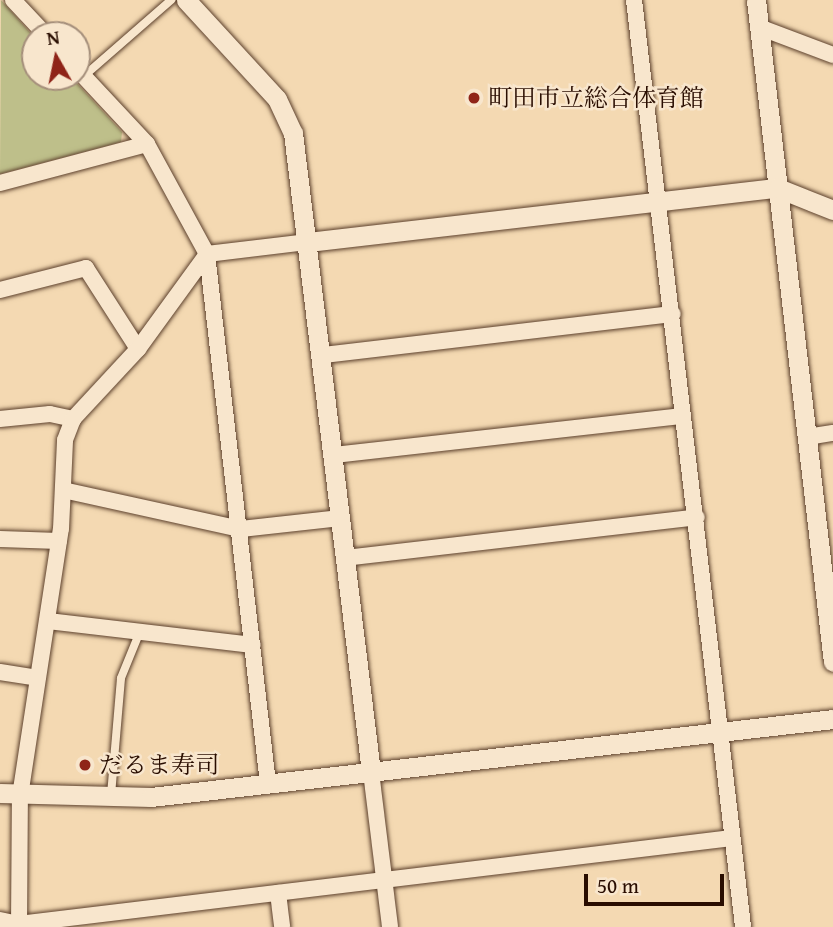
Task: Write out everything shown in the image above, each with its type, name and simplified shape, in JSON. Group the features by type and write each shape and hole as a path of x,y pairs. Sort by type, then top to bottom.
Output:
{"street":[{"path":"13,0 33,21"},
{"path":"186,0 286,115 299,165 390,927"},
{"path":"634,0 743,927"},
{"path":"756,0 833,662"},
{"path":"759,27 833,55"},
{"path":"91,85 147,144 207,254 241,528 268,784"},
{"path":"0,183 147,144"},
{"path":"19,925 10,794 38,678 48,621 59,541 65,440 74,419 138,349 207,254 778,188 833,210"},
{"path":"0,290 86,268 138,349"},
{"path":"323,355 673,314"},
{"path":"0,419 50,414 74,419"},
{"path":"334,455 683,416"},
{"path":"807,437 833,433"},
{"path":"63,490 241,528 341,518"},
{"path":"345,558 696,517"},
{"path":"0,539 59,541"},
{"path":"48,621 139,634 253,645"},
{"path":"0,672 38,678"},
{"path":"10,794 110,798 268,784 833,719"},
{"path":"0,920 19,925 732,838"},
{"path":"278,892 282,927"}],"lane":[{"path":"91,64 171,0"},
{"path":"110,798 121,678 139,634"}],"green space":[{"path":"1,0 21,22 21,91 84,91 122,132 121,142 0,174"}],"place":[{"name":"町田市立総合体育館","path":"474,98"},
{"name":"だるま寿司","path":"85,765"}]}
